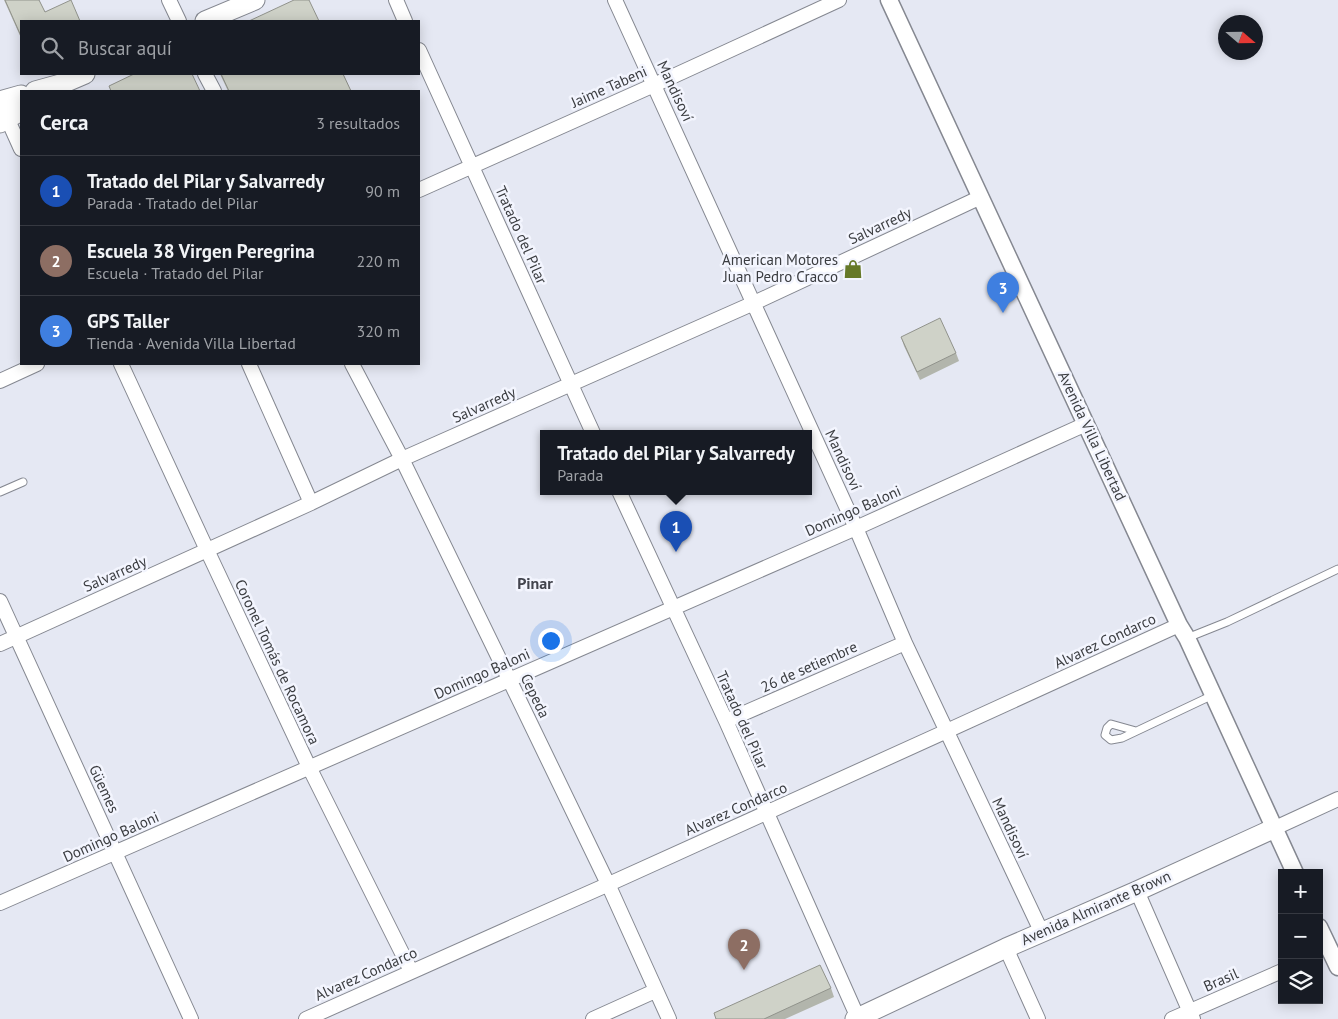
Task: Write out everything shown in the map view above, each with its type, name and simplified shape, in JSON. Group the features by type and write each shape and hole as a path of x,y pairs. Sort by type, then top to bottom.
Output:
{"main road":[{"path":"207,20 255,0"},
{"path":"41,90 58,87 83,75"},
{"path":"6,112 20,96"},
{"name":"Avenida Almirante Brown","path":"864,1017 1006,948 1275,828"}],"street":[{"path":"169,0 179,20"},
{"path":"396,0 405,20"},
{"name":"Mandisoví","path":"615,0 812,430"},
{"name":"Jaime Tabeni","path":"420,190 839,0"},
{"name":"Avenida Villa Libertad","path":"889,0 1293,869"},
{"name":"Tratado del Pilar","path":"420,52 592,430"},
{"path":"206,75 213,90"},
{"path":"6,112 20,147"},
{"name":"Salvarredy","path":"0,644 311,503 402,459 754,303 981,198"},
{"path":"0,381 36,365"},
{"name":"Coronel Tomás de Rocamora","path":"120,365 309,767 412,971"},
{"path":"249,365 311,503"},
{"name":"Cepeda","path":"353,365 402,459 509,679 608,884 669,1019"},
{"name":"Domingo Baloni","path":"0,903 856,528 1086,424"},
{"name":"Mandisoví","path":"812,431 905,643 1042,933"},
{"name":"Tratado del Pilar","path":"621,495 726,721 766,813 864,1017"},
{"name":"Güemes","path":"0,600 191,1019"},
{"name":"Alvarez Condarco","path":"306,1019 947,732 1183,632"},
{"name":"26 de setiembre","path":"726,721 905,643"},
{"name":"Avenida Almirante Brown","path":"1275,828 1338,799"},
{"path":"1137,891 1192,1015"},
{"path":"1006,948 1038,1019"},
{"path":"1324,952 1338,967"},
{"name":"Brasil","path":"1172,1019 1192,1015 1278,973"},
{"path":"593,1019 656,991"}],"lane":[{"path":"0,492 23,482"},
{"path":"1183,632 1227,622 1338,569"},
{"path":"1136,731 1213,695"}],"building":[{"path":"5,0 39,0 45,12 71,0 80,20 20,20 20,34"},
{"path":"294,0 309,0 319,20 251,20"},
{"path":"132,75 192,75 200,90 111,90 109,86"},
{"path":"221,75 343,75 351,90 229,90"},
{"path":"940,318 956,353 917,372 901,337"},
{"path":"820,965 831,988 764,1019 716,1019 714,1013"}],"place":[{"name":"American Motores Juan Pedro Cracco","path":"853,269"},
{"name":"GPS Taller","path":"1003,313"},
{"name":"Tratado del Pilar y Salvarredy","path":"676,552"},
{"name":"Escuela 38 Virgen Peregrina","path":"744,970"}],"district":[{"name":"Pinar","path":"535,583"}]}
